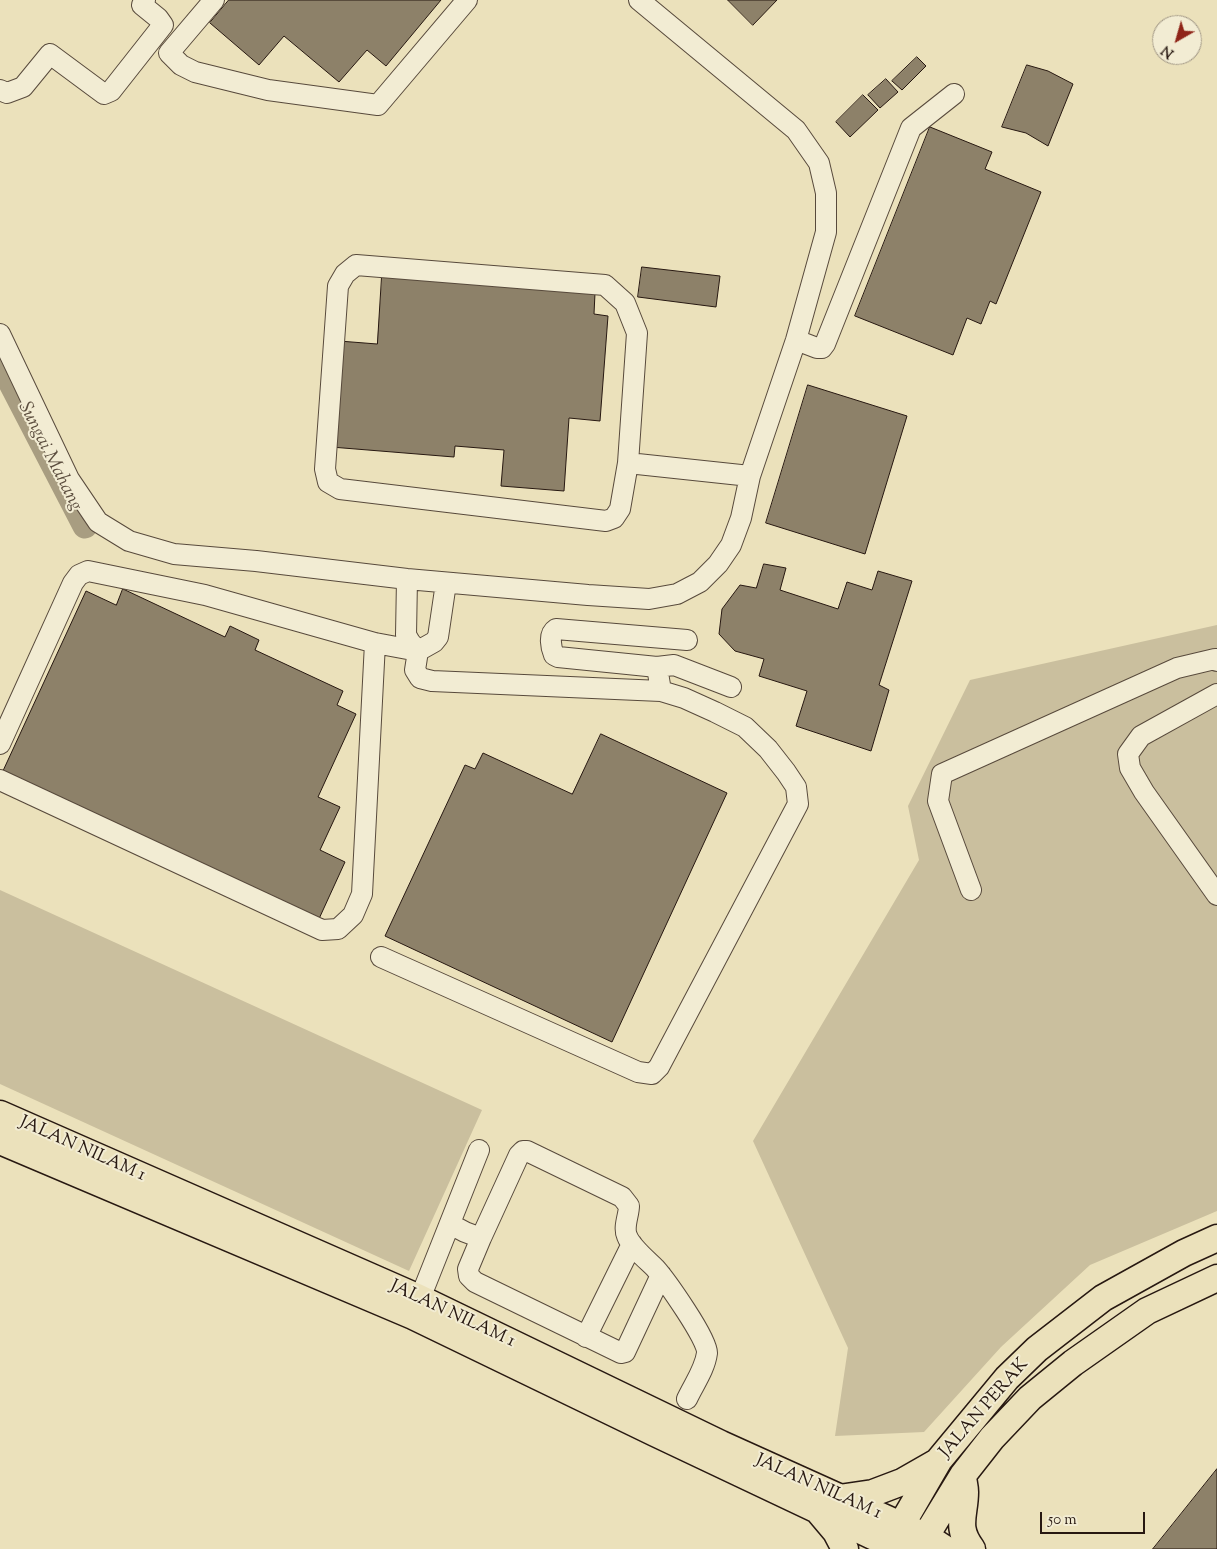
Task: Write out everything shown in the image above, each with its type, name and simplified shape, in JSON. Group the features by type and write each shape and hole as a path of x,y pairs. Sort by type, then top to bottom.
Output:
{"main road":[{"name":"JALAN NILAM 1","path":"0,1114 416,1307 828,1504 894,1542 929,1545"},
{"name":"JALAN NILAM 1","path":"0,1141 416,1307"},
{"name":"JALAN PERAK","path":"894,1542 939,1460 1006,1378 1058,1331 1103,1298 1184,1253 1217,1238"},
{"name":"JALAN PERAK","path":"929,1545 963,1475 992,1438 1030,1398 1073,1363 1147,1311 1217,1278"},
{"path":"845,1549 836,1532 828,1504 882,1490 902,1482 939,1460"},
{"path":"963,1475 965,1492 961,1522 968,1544 972,1549"}],"street":[{"path":"0,90 7,93 22,87 50,54 104,94 110,91 163,25 158,18 142,5 145,0"},
{"path":"214,0 169,52 181,65 196,72 268,90 378,105 467,0"},
{"path":"0,334 69,479 98,522 130,541 174,554 256,561 446,583 649,599 677,594 700,582 718,564 731,545 741,518 750,476 796,340 826,232 826,193 820,163 796,130 639,0"},
{"path":"796,340 817,348 822,348 825,344 911,128 954,94"},
{"path":"356,265 605,285 625,303 637,333 628,462 620,509 614,518 606,521 340,489 328,482 325,469 338,286 345,274 356,265"},
{"path":"628,462 750,476"},
{"path":"0,744 73,583 79,575 88,572 205,596 375,643 418,651 434,642 438,637 446,583"},
{"path":"407,579 406,635 418,651"},
{"path":"686,640 556,629 551,635 552,652 558,657 657,667 674,665 731,687"},
{"path":"0,780 322,930 338,929 352,915 362,894 375,643"},
{"path":"381,957 638,1072 652,1074 659,1067 798,804 796,787 768,749 745,728 708,708 684,698 661,691 432,681 420,678 415,670 418,651"},
{"path":"971,890 938,800 942,774 1177,668 1215,659 1217,661"},
{"path":"657,667 661,691"},
{"path":"1217,694 1141,736 1128,754 1130,768 1144,792 1217,895"},
{"path":"416,1307 479,1150"},
{"path":"661,1275 625,1352 621,1353 475,1282 469,1276 468,1269 519,1155 523,1152 527,1151 622,1197 629,1206 626,1236 661,1275 702,1337 708,1350 704,1365 687,1399"},
{"path":"450,1224 481,1238"},
{"path":"586,1337 632,1244"}],"shaded area":[{"path":"1217,625 1217,1211 1090,1265 1001,1347 924,1432 835,1436 848,1348 753,1141 919,860 908,806 970,680"},
{"path":"0,890 482,1110 409,1271 0,1084"}],"building":[{"path":"229,0 441,0 386,66 367,50 339,82 284,36 259,65 210,23"},
{"path":"728,0 777,0 753,25"},
{"path":"917,57 926,66 902,90 892,81"},
{"path":"1027,65 1048,71 1073,84 1048,146 1026,133 1002,127"},
{"path":"886,79 898,92 880,108 868,95"},
{"path":"863,95 878,110 850,137 836,122"},
{"path":"930,127 992,152 985,169 1041,192 996,304 990,301 981,324 967,318 953,355 855,316"},
{"path":"642,267 720,276 716,307 638,297"},
{"path":"382,276 595,293 594,314 608,316 600,421 569,418 564,491 501,486 504,450 455,446 454,457 331,447 339,341 377,344"},
{"path":"808,385 907,416 865,554 766,523"},
{"path":"764,564 786,568 780,590 838,609 847,582 872,590 878,571 912,581 879,685 889,690 871,751 796,726 807,691 759,676 764,659 735,651 719,634 722,609 740,585 756,588"},
{"path":"123,589 225,637 230,626 259,640 255,650 343,691 337,705 356,714 318,797 340,807 320,850 345,862 318,921 2,773 86,591 116,605"},
{"path":"601,734 727,793 612,1042 385,936 465,765 475,769 483,753 572,794"},
{"path":"1217,1469 1217,1549 1153,1549"}],"waterway":[{"name":"Sungai Mahang","path":"0,362 85,526"}]}
